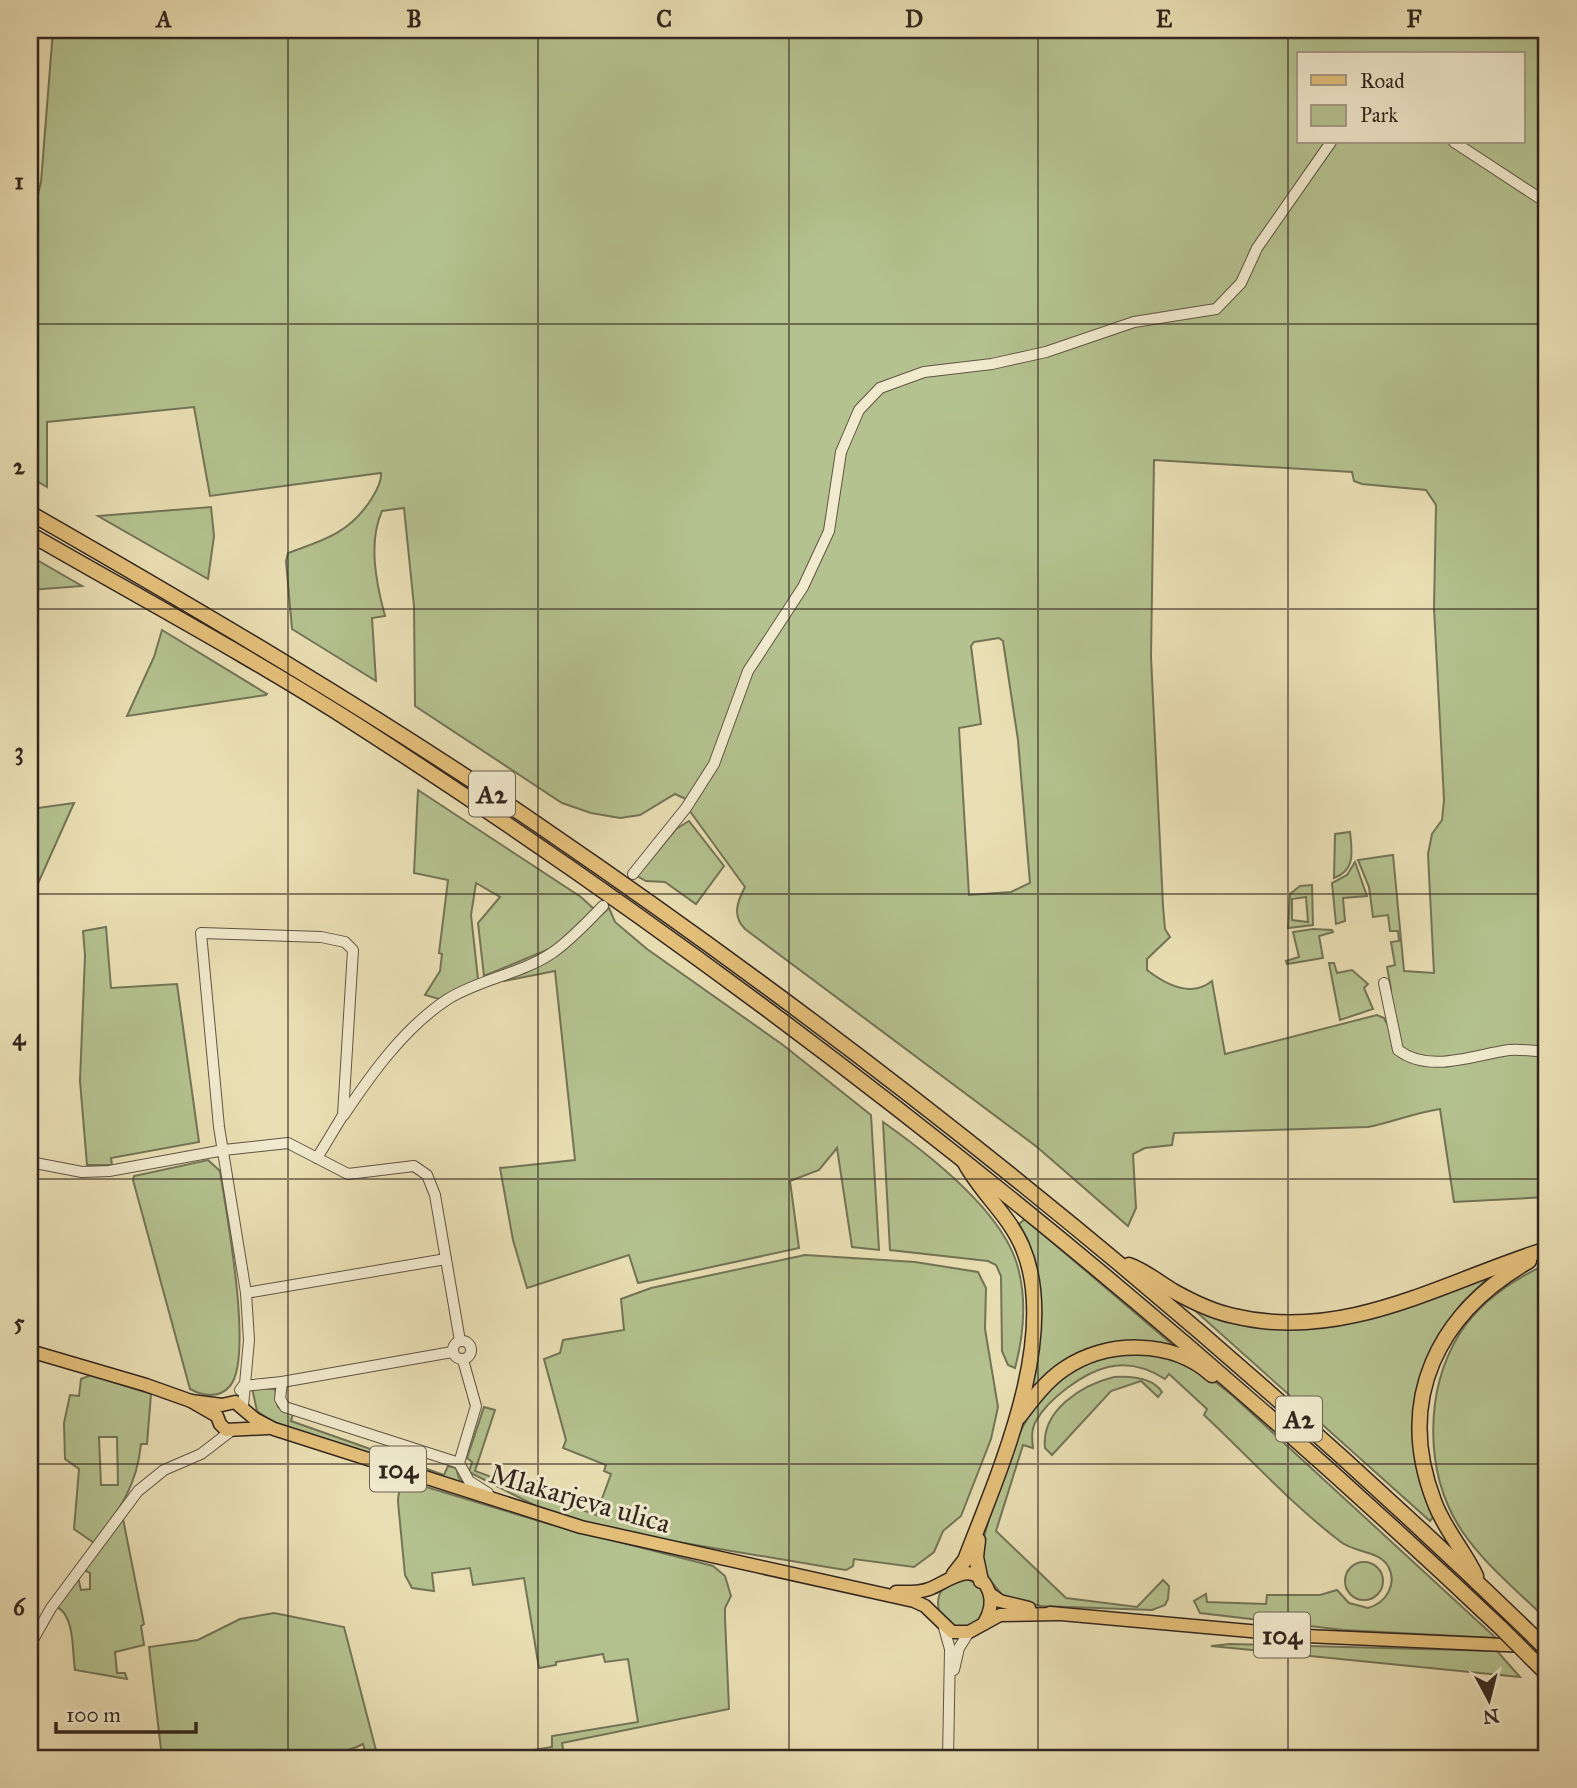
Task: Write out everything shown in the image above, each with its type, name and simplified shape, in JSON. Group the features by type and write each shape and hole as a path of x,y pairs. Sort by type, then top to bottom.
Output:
{"highway":[{"name":"A2","path":"30,513 181,599 361,710 542,827 806,1016 1114,1259 1259,1382 1547,1648"},
{"name":"A2","path":"30,534 353,723 525,837 683,948 961,1156 1126,1290 1247,1395 1501,1628 1547,1674"},
{"path":"954,1574 965,1560 1014,1424 1035,1336 1033,1282 1015,1232 1000,1208 972,1177 961,1156"},
{"path":"1114,1259 1140,1268 1175,1292 1202,1305 1233,1316 1270,1322 1307,1323 1377,1310 1547,1250"},
{"path":"1479,1584 1469,1559 1447,1530 1426,1476 1420,1420 1424,1388 1442,1341 1466,1307 1482,1291 1547,1250"},
{"path":"1014,1424 1034,1397 1065,1368 1095,1354 1132,1347 1180,1356 1203,1367 1225,1387 1247,1395"},
{"path":"980,1521 976,1557 981,1581"}],"main road":[{"path":"30,1351 231,1416"},
{"name":"Mlakarjeva ulica","path":"231,1416 523,1510 636,1542 878,1591"},
{"path":"954,1574 973,1576 981,1581 990,1594 989,1614 984,1623"},
{"name":"104","path":"878,1591 921,1591 938,1585 954,1574"},
{"path":"933,1614 931,1604 938,1585"},
{"name":"104","path":"878,1591 914,1601 933,1614 944,1628"},
{"name":"104","path":"990,1594 1012,1605 1057,1614"},
{"name":"104","path":"969,1632 1000,1615 1057,1614 1306,1636 1547,1648"},
{"path":"944,1628 952,1632 969,1632"}],"street":[{"path":"633,874 686,808 714,764 748,671 803,587 829,530 841,452 859,410 880,388 924,372 992,364 1046,352 1133,322 1216,309 1241,283 1257,248 1330,144"},
{"path":"1457,144 1547,203"},
{"path":"317,1158 343,1115 394,1048 431,1013 447,1000 483,981 550,955 603,906"},
{"path":"30,1645 51,1608 138,1491 164,1470 201,1454 209,1446 231,1416 243,1386 249,1340 246,1293 212,1069 201,933 321,937 345,942 353,950 343,1115"},
{"path":"1384,983 1398,1050 1411,1060 1452,1060 1512,1050 1547,1052"},
{"path":"30,1162 82,1172 109,1171 223,1150 288,1143 348,1174 404,1165 414,1166 427,1175 435,1195 460,1341"},
{"path":"246,1293 446,1259"},
{"path":"460,1341 467,1343 471,1349 469,1356 463,1360 456,1358 452,1352 454,1345 460,1341"},
{"path":"243,1386 282,1382 452,1352"},
{"path":"459,1463 476,1406 463,1360"},
{"path":"282,1382 280,1399 285,1407 459,1463 474,1486 523,1510"},
{"path":"944,1628 950,1648 948,1758"},
{"path":"951,1684 959,1648 969,1632"},
{"path":"30,1757 55,1758"}],"green space":[{"path":"53,30 1547,30 1547,1197 1454,1202 1440,1109 1368,1127 1174,1133 1172,1145 1145,1148 1133,1154 1136,1208 1128,1226 1037,1147 745,929 738,919 737,909 745,887 689,810 688,800 675,794 640,815 620,818 591,813 562,803 415,706 414,606 404,508 382,511 375,536 376,576 385,616 372,618 376,681 292,629 286,561 288,553 325,539 346,527 364,510 376,492 381,473 210,496 194,407 47,422 47,487 30,477 30,202 36,202 41,182","holes":["1154,460 1352,472 1354,481 1362,484 1426,490 1436,505 1434,608 1444,800 1442,820 1432,834 1428,854 1434,973 1404,971 1393,855 1358,860 1369,887 1373,917 1388,915 1390,931 1398,931 1399,941 1391,942 1395,965 1387,967 1391,989 1391,1031 1384,1018 1377,1015 1225,1054 1212,981 1204,986 1187,989 1170,984 1147,970 1147,959 1170,937 1165,929 1163,906 1151,657","999,638 1003,641 1018,740 1030,883 1011,892 969,895 959,728 981,724 971,646 974,642"]},
{"path":"211,507 214,536 208,579 98,516"},
{"path":"30,556 82,586 30,590"},
{"path":"162,630 267,694 127,716 154,657"},
{"path":"418,790 581,897 594,909 554,947 484,976 478,923 500,897 476,883 471,915 478,979 439,999 425,995 440,971 442,954 439,953 448,880 414,873"},
{"path":"74,803 36,888 30,887 30,809"},
{"path":"689,821 724,866 696,904 665,882 646,881 637,876 676,829"},
{"path":"1350,832 1352,853 1349,865 1341,875 1334,878 1335,834"},
{"path":"1355,862 1367,896 1343,898 1345,921 1336,924 1332,883 1347,875"},
{"path":"1312,885 1313,925 1288,928 1290,894 1300,886","holes":["1306,897 1308,922 1292,920 1292,899"]},
{"path":"609,908 615,922 647,949 783,1045 871,1115 879,1250 852,1247 837,1148 819,1170 790,1181 799,1248 638,1283 629,1255 527,1288 513,1240 500,1168 575,1160 555,971 504,981 503,978 555,956"},
{"path":"106,927 111,988 177,984 199,1142 111,1158 112,1165 87,1165 80,1081 85,955 83,931"},
{"path":"1313,929 1333,932 1319,936 1323,958 1287,964 1286,961 1299,957 1293,932"},
{"path":"1329,963 1334,963 1337,973 1352,970 1368,984 1364,988 1373,1009 1340,1020"},
{"path":"883,1122 920,1149 959,1183 994,1221 1007,1241 1016,1261 1023,1301 1022,1328 1015,1368 1008,1365 1002,1351 1001,1276 996,1265 988,1261 890,1250"},
{"path":"208,1160 220,1171 239,1316 237,1370 230,1386 216,1395 190,1389 133,1180 134,1176"},
{"path":"1025,1219 1174,1346 1131,1342 1093,1347 1061,1364 1030,1396 1039,1308 1035,1267 1019,1224"},
{"path":"805,1255 915,1262 978,1272 986,1288 985,1329 998,1407 991,1439 961,1516 943,1531 934,1552 914,1567 854,1559 853,1566 846,1570 624,1533 544,1510 469,1472 472,1462 467,1458 484,1407 495,1410 475,1471 596,1515 611,1474 604,1471 606,1465 563,1448 566,1440 544,1359 560,1353 563,1340 624,1330 621,1299 651,1288"},
{"path":"1547,1264 1547,1620 1491,1566 1462,1531 1441,1484 1435,1459 1433,1432 1440,1380 1460,1333 1477,1311 1499,1292"},
{"path":"1491,1275 1462,1303 1442,1330 1423,1368 1417,1392 1435,1515 1430,1521 1191,1307 1293,1327"},
{"path":"1153,1352 1198,1368 1233,1396 1496,1638 1343,1630 1200,1613 1194,1601 1206,1594 1207,1602 1266,1604 1267,1595 1320,1595 1337,1590 1349,1603 1368,1608 1385,1597 1391,1586 1391,1573 1384,1561 1347,1546 1305,1512 1204,1415 1207,1409 1169,1374 1165,1379 1145,1369 1130,1366 1098,1370 1077,1381 1049,1404 1033,1427 1033,1448 1023,1445 996,1531 1066,1598 1137,1607 1163,1580 1169,1586 1165,1605 1152,1610 1041,1606 1003,1596 983,1572 982,1546 1009,1456 1032,1410 1047,1390 1065,1373 1086,1360 1110,1353"},
{"path":"91,1375 151,1394 147,1444 141,1444 135,1473 125,1497 94,1543 74,1529 79,1469 65,1459 64,1423 70,1395 79,1396 81,1379","holes":["99,1437 117,1437 118,1485 101,1485"]},
{"path":"1114,1377 1147,1381 1162,1392 1158,1397 1141,1381 1111,1391 1052,1455 1045,1448 1046,1434 1057,1411 1077,1393"},
{"path":"252,1388 275,1389 278,1407 293,1414 291,1421 444,1475 448,1466 456,1468 459,1478 472,1490 271,1421 257,1411"},
{"path":"413,1483 549,1524 713,1566 725,1576 731,1596 725,1608 729,1709 562,1743 564,1755 548,1758 484,1758 552,1747 552,1736 638,1722 628,1659 605,1662 603,1654 556,1662 556,1665 539,1668 524,1578 473,1585 470,1568 432,1573 434,1591 412,1588 405,1575 398,1502 401,1489"},
{"path":"123,1519 144,1624 141,1626 144,1645 115,1652 117,1673 125,1673 127,1679 75,1670 70,1626 63,1612 57,1607 78,1577 81,1590 90,1589 90,1573 84,1570"},
{"path":"1364,1562 1377,1568 1383,1581 1377,1594 1364,1600 1351,1594 1345,1581 1351,1568"},
{"path":"962,1579 979,1586 986,1603 979,1620 962,1627 945,1620 938,1603 945,1586"},
{"path":"274,1613 344,1627 378,1758 367,1758 363,1744 320,1756 294,1759 162,1758 149,1647 198,1640 240,1619"},
{"path":"1230,1644 1497,1651 1520,1677 1211,1646"}]}
